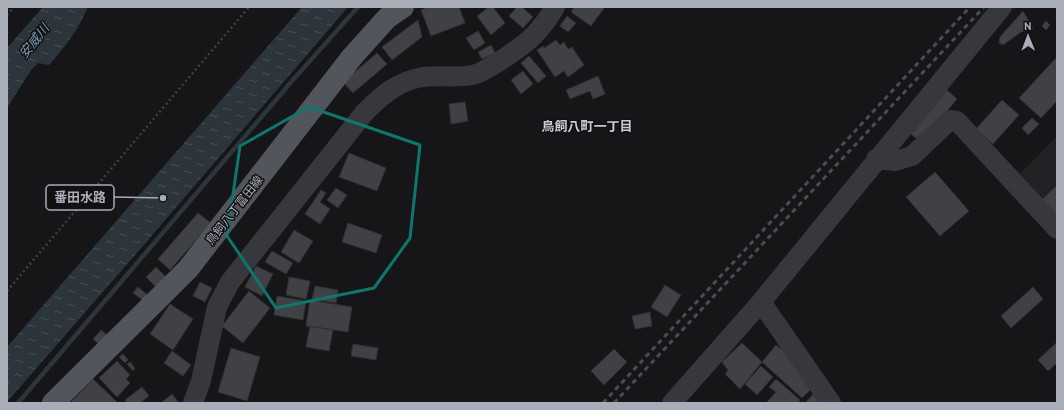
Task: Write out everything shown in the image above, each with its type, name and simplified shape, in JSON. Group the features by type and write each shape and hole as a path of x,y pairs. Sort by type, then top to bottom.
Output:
{"main road":[{"name":"鳥飼八丁富田線","path":"53,403 188,269 352,57 387,18 403,7"}],"street":[{"path":"193,403 201,381 217,306 230,282 364,112 383,94 400,84 423,77 473,75 492,65 529,40 546,22 555,7"},
{"path":"672,403 761,302 876,159 1002,7"},
{"path":"876,159 895,161 912,156 950,120 957,121 1057,229"},
{"path":"761,302 831,403"}],"path":[{"path":"7,15 14,7"},
{"path":"7,291 249,7"}],"highlighted area":[{"path":"309,107 420,145 410,238 374,288 276,308 227,236 240,146"}],"shaded area":[{"path":"1057,136 1057,218 1020,174"}],"water":[{"name":"安威川","path":"43,7 88,7 76,31 60,52 49,65 38,63 31,70 7,108 7,48"},
{"path":"302,7 348,7 7,402 7,347"}],"building":[{"path":"428,7 459,7 465,23 431,36 421,10"},
{"path":"489,7 493,7 505,23 491,35 477,16"},
{"path":"517,7 522,7 533,17 523,28 509,16"},
{"path":"574,7 605,7 591,26 571,12"},
{"path":"1023,11 1033,28 1021,32 1003,45 999,43 1000,37"},
{"path":"567,16 576,23 568,32 560,26"},
{"path":"418,20 422,37 392,60 382,47"},
{"path":"1046,21 1050,25 1046,30 1042,26"},
{"path":"478,31 485,43 474,50 466,38"},
{"path":"556,40 560,45 564,42 568,49 572,47 584,65 568,77 564,71 555,77 537,50 543,46 544,48"},
{"path":"491,45 495,53 482,59 478,52"},
{"path":"377,53 387,64 353,93 343,82"},
{"path":"529,56 546,76 538,83 521,63"},
{"path":"1057,57 1057,101 1041,118 1019,98"},
{"path":"523,71 533,84 521,94 511,80"},
{"path":"598,76 605,94 593,99 590,91 570,99 566,90"},
{"path":"947,90 957,99 921,142 911,134"},
{"path":"1002,100 1019,115 993,144 976,129"},
{"path":"465,102 468,121 451,124 449,104"},
{"path":"1032,118 1039,124 1028,135 1022,128"},
{"path":"349,153 386,168 377,191 339,177"},
{"path":"935,172 969,211 940,236 906,197"},
{"path":"1057,185 1057,217 1041,201"},
{"path":"336,188 347,195 338,208 327,200"},
{"path":"321,190 326,193 320,202 330,209 320,224 305,214"},
{"path":"198,213 211,223 170,270 158,259"},
{"path":"348,223 382,235 376,253 342,242"},
{"path":"294,230 313,241 299,263 281,252"},
{"path":"272,251 293,263 286,274 265,262"},
{"path":"256,266 273,274 262,296 245,287"},
{"path":"156,267 167,278 157,288 146,277"},
{"path":"289,277 310,281 306,299 286,295"},
{"path":"200,282 212,288 205,302 193,296"},
{"path":"665,285 681,295 667,317 651,307"},
{"path":"315,286 338,290 336,303 312,299"},
{"path":"138,287 149,296 144,301 133,293"},
{"path":"1033,287 1043,299 1011,328 1001,316"},
{"path":"249,291 270,308 243,343 222,326"},
{"path":"277,296 306,301 303,320 274,315"},
{"path":"310,300 352,307 348,332 306,326"},
{"path":"170,304 193,319 173,350 150,334"},
{"path":"650,312 652,326 635,329 632,316"},
{"path":"310,326 333,330 329,351 306,347"},
{"path":"101,330 111,338 102,347 93,339"},
{"path":"1057,342 1057,363 1048,371 1038,360"},
{"path":"742,343 762,362 740,389 725,374 728,370 722,362"},
{"path":"353,344 378,348 376,360 351,356"},
{"path":"776,345 800,364 816,384 802,398 762,362"},
{"path":"231,348 260,357 247,401 218,392"},
{"path":"614,349 627,362 604,385 591,371"},
{"path":"172,351 191,365 183,376 164,363"},
{"path":"123,354 128,360 125,363 119,357"},
{"path":"117,361 130,375 126,379 130,383 117,397 99,378"},
{"path":"130,362 135,368 133,371 127,364"},
{"path":"761,366 773,377 757,395 745,384"},
{"path":"93,379 118,403 71,402"},
{"path":"776,379 800,400 798,403 766,403 776,392 769,387"},
{"path":"142,387 149,396 140,403 127,403 125,400"},
{"path":"816,391 824,403 805,403"},
{"path":"172,394 179,403 161,403"}],"waterway":[{"path":"18,403 292,81 358,7"}],"railway":[{"path":"603,403 970,7"},
{"path":"614,403 984,7"}],"place":[{"name":"番田水路","path":"163,198"}],"district":[{"name":"鳥飼八町一丁目","path":"587,126"}]}
